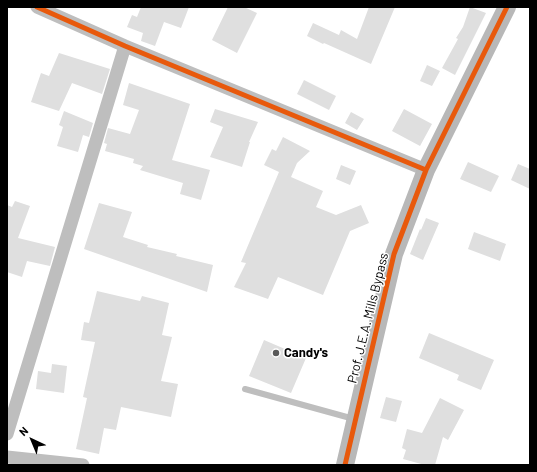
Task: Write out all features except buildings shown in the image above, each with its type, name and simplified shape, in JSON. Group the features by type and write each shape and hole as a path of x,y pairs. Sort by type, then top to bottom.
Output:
{"street":[{"name":"Prof. J.E.A. Mills Bypass","path":"345,465 394,254 426,170 507,7"},
{"path":"43,8 125,46 426,170"},
{"path":"7,434 125,46"},
{"path":"7,457 83,465"}],"lane":[{"path":"245,389 355,420"}],"cycle path":[{"path":"37,7 125,46 426,170"},
{"path":"345,465 394,254 426,170 507,7"}],"place":[{"name":"Candy's","path":"276,353"}]}
